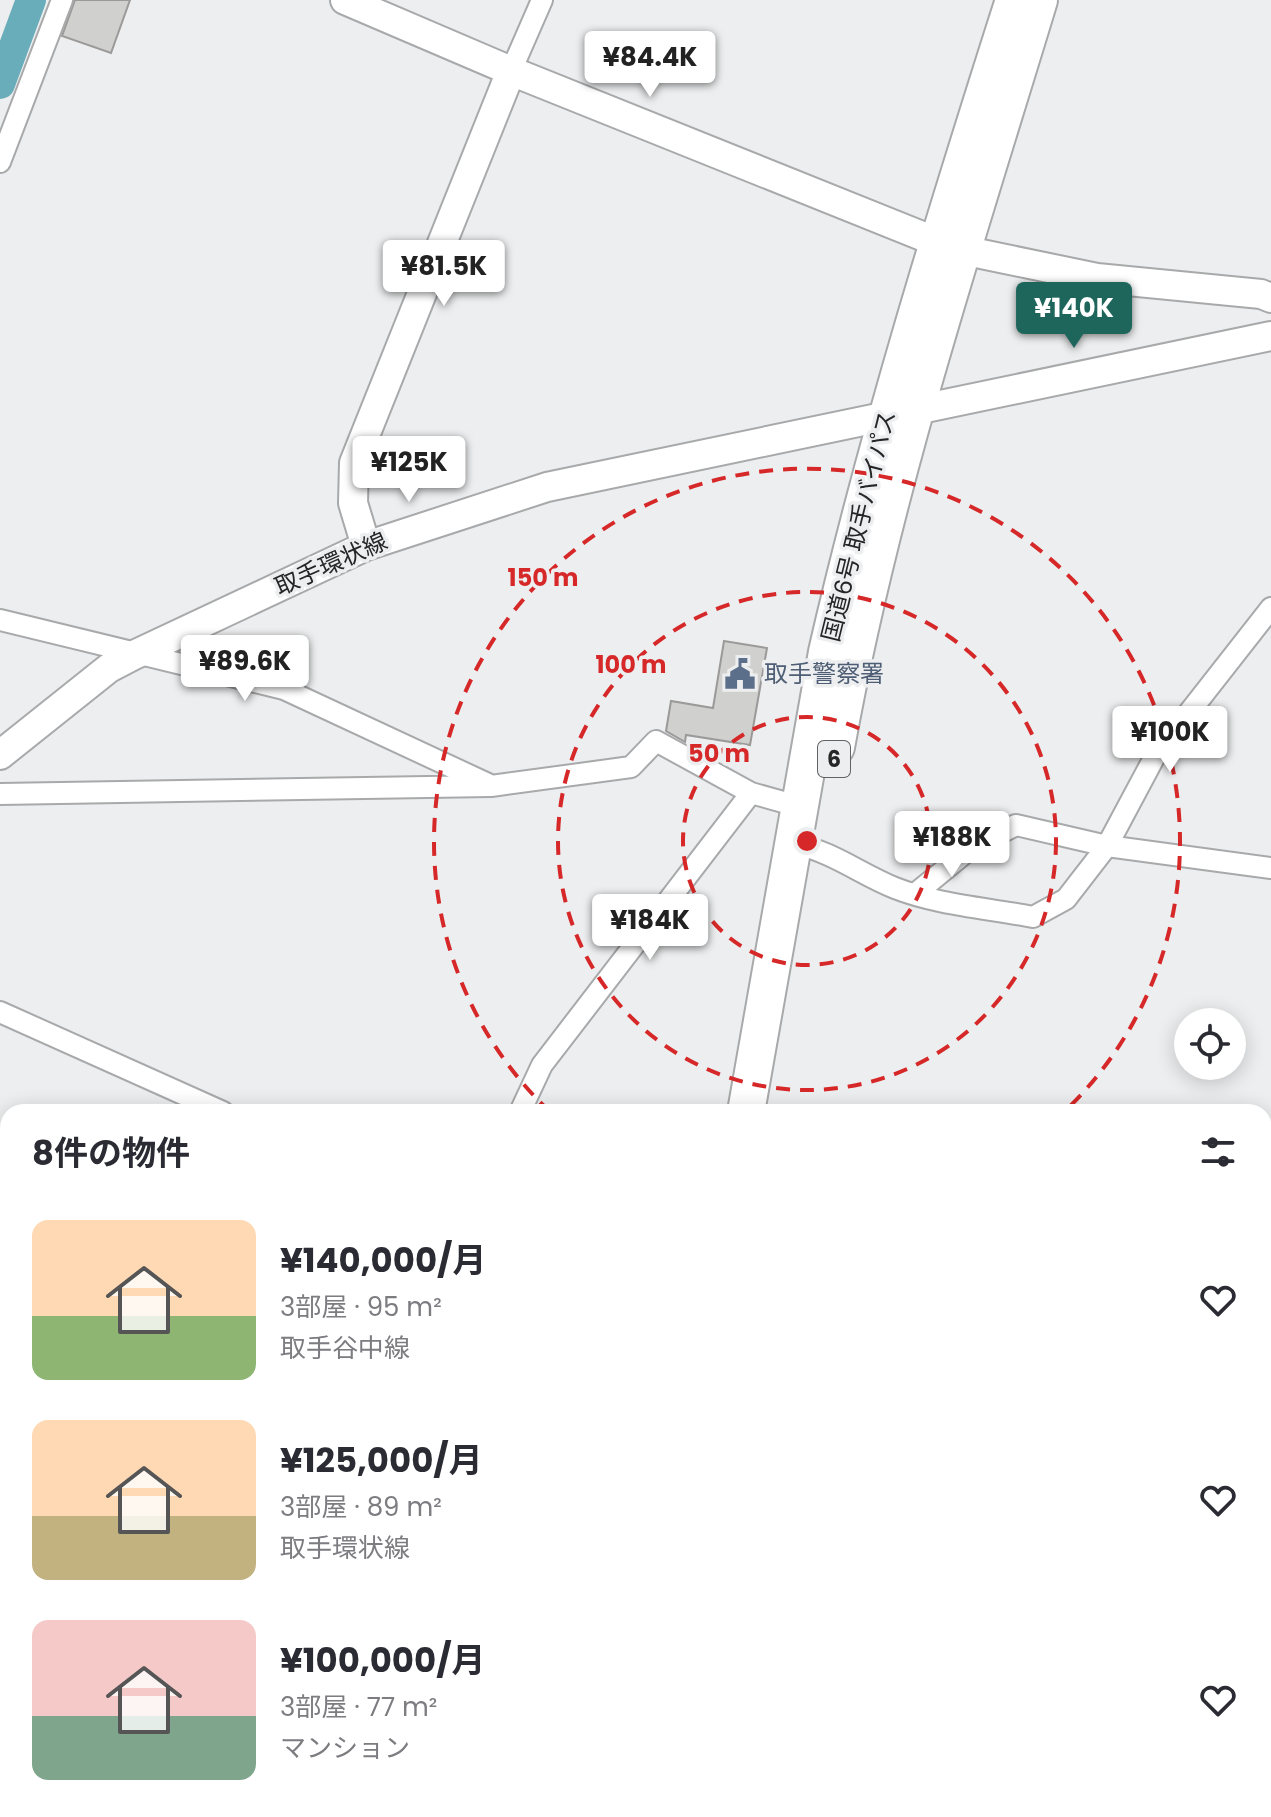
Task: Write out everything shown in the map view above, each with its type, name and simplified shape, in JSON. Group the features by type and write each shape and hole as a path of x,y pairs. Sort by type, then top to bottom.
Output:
{"highway":[{"name":"国道6号 取手バイパス","path":"772,1104 806,846 801,807 827,652 950,246 1014,0"},
{"name":"国道6号 取手バイパス","path":"950,246 1039,0"},
{"name":"国道6号 取手バイパス","path":"748,1104 870,583 901,412"}],"street":[{"path":"0,162 62,0"},
{"path":"345,0 511,71 950,246 1097,278 1261,294 1271,298"},
{"path":"366,546 353,503 354,463 542,0"},
{"name":"取手環状線","path":"0,755 109,668 366,546 547,487 1271,336"},
{"path":"806,846 894,888 1033,917 1066,899 1107,846 1155,756 1270,612"},
{"path":"0,620 284,689 491,786"},
{"path":"0,794 491,786 631,767 656,741 751,793 801,807"},
{"path":"524,1104 542,1065 751,793"},
{"path":"915,894 971,848 1016,825 1107,846 1271,868"},
{"path":"0,1012 182,1104"}],"building":[{"path":"75,0 130,0 111,53 62,36"},
{"name":"取手警察署","path":"724,641 767,648 750,745 686,735 685,742 666,731 671,701 713,708"}],"waterway":[{"path":"0,84 31,0"}],"place":[{"name":"取手警察署","path":"740,674"}]}
